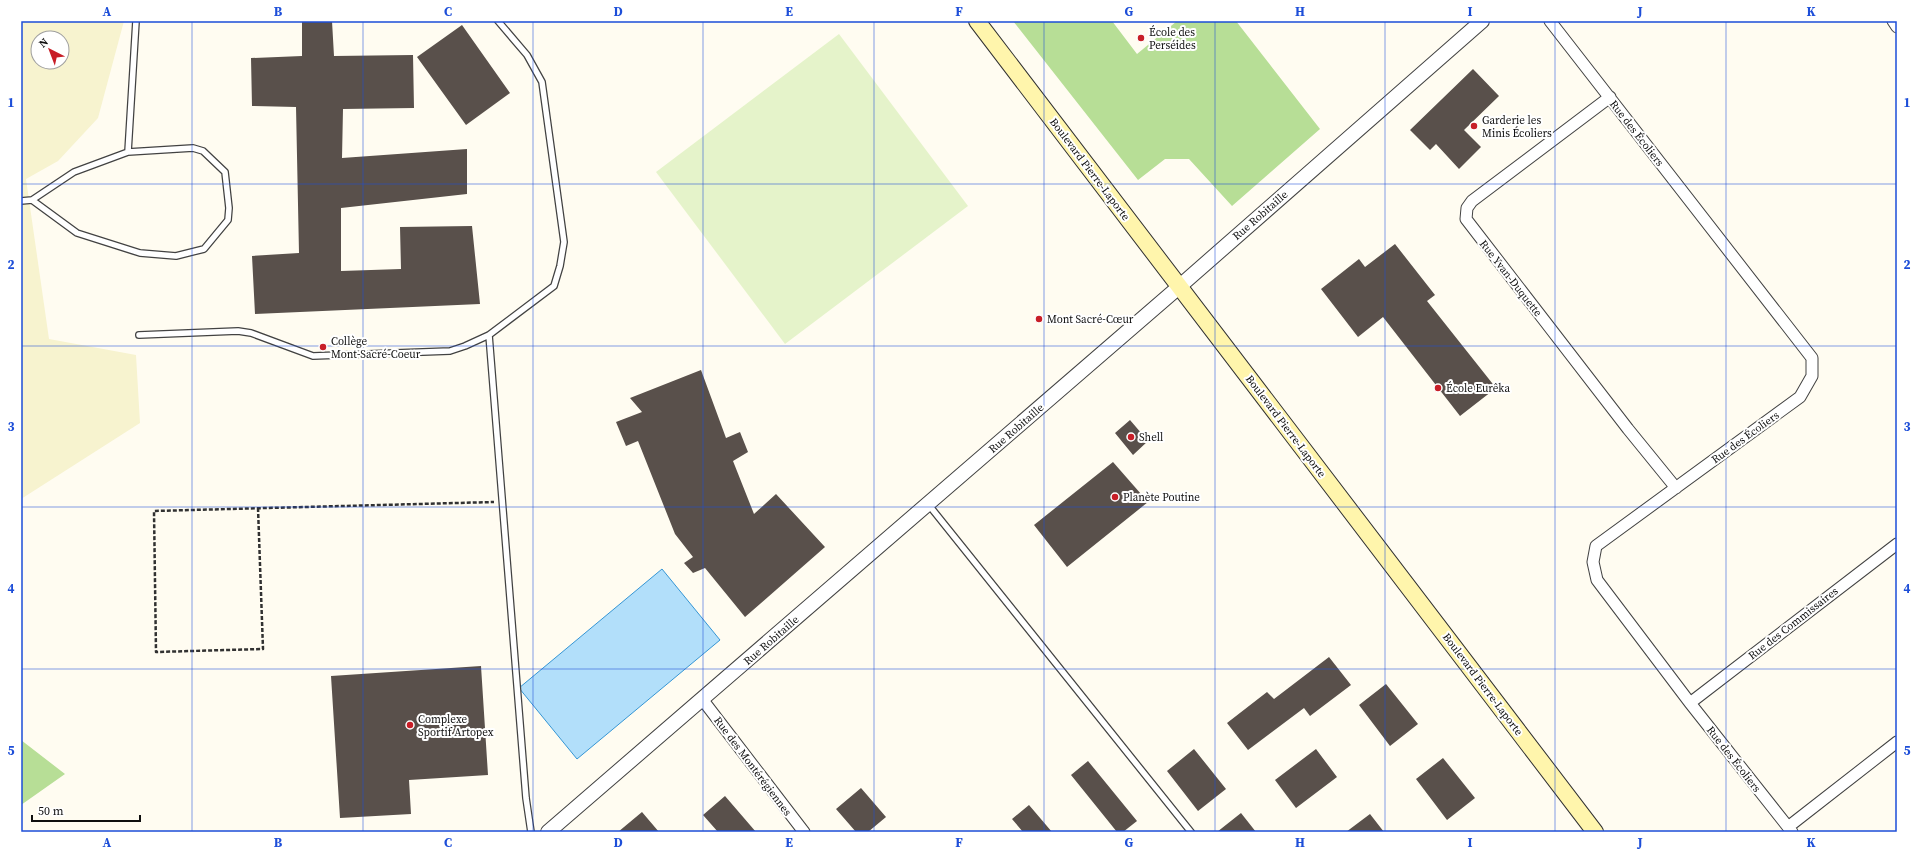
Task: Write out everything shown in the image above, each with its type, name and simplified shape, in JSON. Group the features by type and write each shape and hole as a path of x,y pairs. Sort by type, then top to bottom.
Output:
{"main road":[{"name":"Boulevard Pierre-Laporte","path":"977,21 1594,832"}],"street":[{"name":"Rue Robitaille","path":"548,832 1180,286 1482,21"},
{"name":"Rue des Écoliers","path":"1550,21 1812,358 1812,376 1800,397 1596,546 1593,562 1597,580 1690,703 1790,830"},
{"path":"1893,21 1897,27"},
{"name":"Rue Yvan-Duquette","path":"1610,97 1472,201 1467,208 1466,219 1628,429 1676,488"},
{"name":"Rue des Commissaires","path":"1690,703 1897,544"},
{"name":"Rue des Montérégiennes","path":"702,699 804,832"},
{"path":"1790,830 1897,742"}],"lane":[{"path":"128,152 136,21"},
{"path":"139,335 238,331 251,333 313,356 450,350 465,346 489,335 554,286 560,266 564,242 542,82 527,55 498,21"},
{"path":"21,200 32,200 74,172 128,152 193,148 203,151 224,172 229,208 228,220 204,249 176,256 140,253 77,232 32,200"},
{"path":"489,335 526,798 531,832"},
{"path":"928,504 1191,832"}],"path":[{"path":"258,508 263,649 156,652 154,511 258,508 502,502"}],"shaded area":[{"path":"21,21 124,21 98,118 58,161 26,179 49,339 136,355 140,423 21,499"}],"green space":[{"path":"1013,21 1112,21 1137,54 1177,21 1236,21 1320,129 1232,206 1189,159 1165,159 1138,180"},
{"path":"839,34 968,206 785,344 656,172"},
{"path":"21,740 65,774 21,805"}],"water":[{"path":"662,569 720,640 577,759 519,688"}],"building":[{"name":"Collège Mont-Sacré-Coeur","path":"302,21 332,21 334,56 413,55 414,108 343,109 342,158 467,149 467,194 341,208 341,271 401,269 400,227 472,226 480,304 255,314 252,256 299,253 296,107 252,106 251,58 302,56"},
{"path":"462,25 510,93 466,125 417,57"},
{"path":"1473,69 1499,96 1464,130 1481,147 1459,169 1436,144 1430,150 1410,130"},
{"path":"1395,244 1435,295 1427,301 1496,388 1460,416 1383,317 1358,337 1321,289 1359,259 1365,267"},
{"path":"701,370 726,438 740,432 748,452 733,461 754,514 776,494 825,547 745,617 705,568 693,573 684,563 693,557 675,534 638,441 626,446 616,422 642,412 630,398"},
{"name":"Shell","path":"1130,420 1148,441 1133,455 1115,433"},
{"path":"1113,462 1148,502 1067,567 1034,525"},
{"path":"1329,657 1351,685 1310,716 1304,708 1248,750 1227,723 1267,692 1274,699"},
{"name":"Complexe Sportif Artopex","path":"481,666 488,775 409,780 411,814 340,818 331,676"},
{"path":"1386,684 1418,724 1390,746 1359,705"},
{"path":"1194,749 1226,789 1198,811 1167,771"},
{"path":"1316,749 1337,777 1296,808 1275,780"},
{"path":"1443,758 1475,798 1447,820 1416,779"},
{"path":"1088,761 1137,821 1123,832 1117,832 1071,775"},
{"path":"861,788 886,817 868,832 856,832 836,809"},
{"path":"725,796 756,832 718,832 703,815"},
{"path":"1029,805 1052,832 1023,832 1012,819"},
{"path":"642,812 659,832 618,832"},
{"path":"1241,813 1256,832 1217,832"},
{"path":"1370,814 1384,832 1346,832"}],"place":[{"name":"École des Perséides","path":"1141,38"},
{"name":"Garderie les Minis Écoliers","path":"1474,126"},
{"name":"Mont Sacré-Cœur","path":"1039,319"},
{"name":"Collège Mont-Sacré-Coeur","path":"323,347"},
{"name":"École Eurêka","path":"1438,388"},
{"name":"Shell","path":"1131,437"},
{"name":"Planète Poutine","path":"1115,497"},
{"name":"Complexe Sportif Artopex","path":"410,725"}]}
